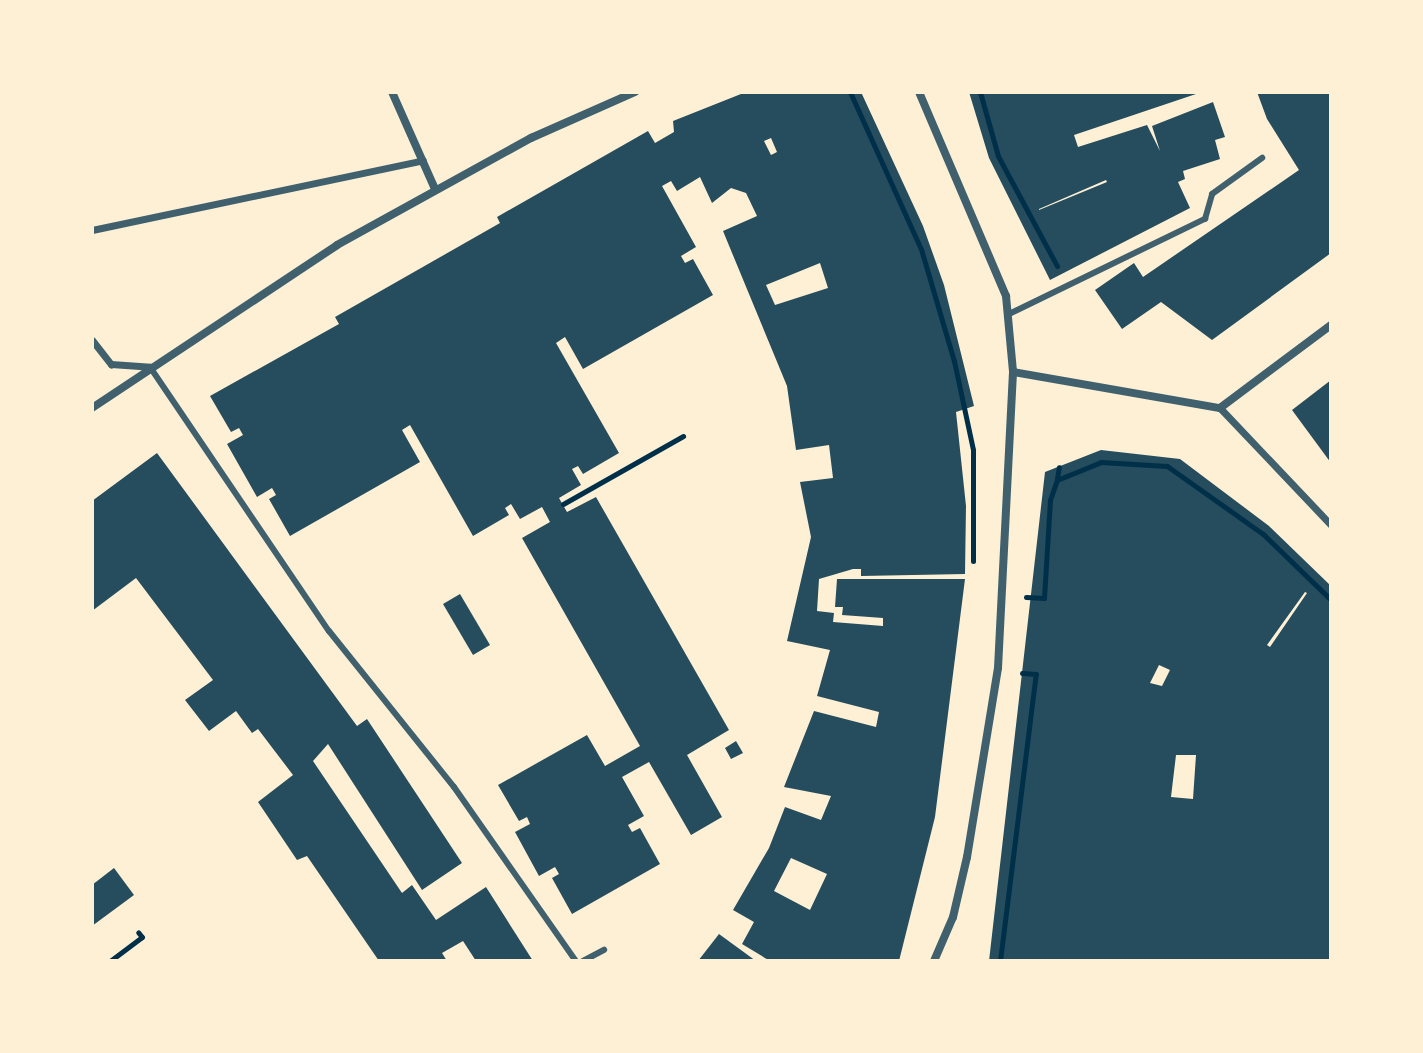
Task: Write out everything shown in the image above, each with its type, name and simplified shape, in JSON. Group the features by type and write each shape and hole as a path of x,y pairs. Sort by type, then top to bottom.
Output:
{"street":[{"path":"392,92 435,189"},
{"path":"92,408 337,245 435,189 635,92"},
{"path":"919,92 1011,313 1013,372 998,668 967,857 953,917 934,961"},
{"path":"92,230 423,160"},
{"path":"1220,408 1331,325"},
{"path":"92,340 111,364 150,367"},
{"path":"1013,372 1220,408 1331,525"}],"lane":[{"path":"1011,313 1205,219 1212,194 1262,158"},
{"path":"150,367 321,619 454,787 576,961"},
{"path":"583,961 604,950"}],"path":[{"path":"850,92 921,249 954,361 973,450 973,572"},
{"path":"980,92 998,156 1061,274"},
{"path":"563,504 683,436"},
{"path":"1057,480 1101,462 1167,466 1263,534 1331,600"},
{"path":"1033,598 1044,598 1050,500 1059,467"},
{"path":"1000,961 1036,674 1023,673"},
{"path":"110,961 142,937 138,932"}],"building":[{"path":"746,92 861,92 923,226 944,285 974,406 956,412 966,506 965,574 861,576 861,569 853,569 819,579 817,611 834,613 833,622 883,626 883,618 842,615 843,607 835,607 837,579 965,579 935,817 899,961 770,961 742,944 754,922 733,910 769,848 785,807 821,820 831,796 784,787 814,711 876,727 879,712 817,696 830,650 787,641 811,537 800,482 833,478 829,445 796,450 787,386 723,231 757,216 746,193 731,188 712,203 700,177 677,191 671,181 662,186 696,247 681,256 685,263 693,259 713,295 583,369 565,337 556,343 619,453 583,474 578,466 572,469 581,485 559,498 567,512 596,497 729,730 687,755 722,817 691,835 649,762 622,777 644,816 628,825 632,832 640,828 660,864 572,914 552,878 559,874 555,867 539,876 515,832 530,824 527,817 519,821 498,785 587,735 605,766 640,746 522,538 550,522 542,507 520,519 511,504 505,508 509,515 473,536 410,425 402,430 420,462 290,536 269,499 276,495 272,488 257,497 227,444 243,435 239,428 231,432 210,396 339,324 335,317 500,223 497,217 648,131 655,143 674,132 673,121","holes":["771,138 777,152 771,155 764,141","820,263 828,288 775,305 766,285","791,858 827,874 810,910 774,891"]},
{"path":"969,92 1202,92 1074,135 1078,147 1147,125 1160,151 1152,126 1213,102 1225,137 1215,140 1220,159 1183,171 1185,179 1178,182 1190,208 1050,280 989,158","holes":["1106,180 1107,182 1039,210"]},
{"path":"1257,92 1331,92 1331,253 1212,340 1161,302 1122,329 1095,290 1134,263 1143,277 1299,170 1267,119"},
{"path":"1331,380 1331,463 1292,410"},
{"path":"1101,450 1180,459 1269,526 1331,586 1331,961 989,961 1045,472","holes":["1305,592 1270,647 1267,645","1159,665 1170,670 1162,686 1150,683","1176,755 1196,755 1193,799 1171,797"]},
{"path":"157,453 357,726 367,719 462,863 422,890 328,744 313,761 402,893 412,885 436,920 486,887 533,961 476,961 463,941 442,953 447,961 379,961 307,856 297,860 258,802 293,775 258,729 252,733 236,711 209,731 185,700 213,680 136,578 92,611 92,501"},
{"path":"460,594 490,645 473,655 443,604"},
{"path":"736,741 743,753 731,759 725,748"},
{"path":"114,868 134,895 92,926 92,885"},
{"path":"719,934 756,961 698,961"}]}
